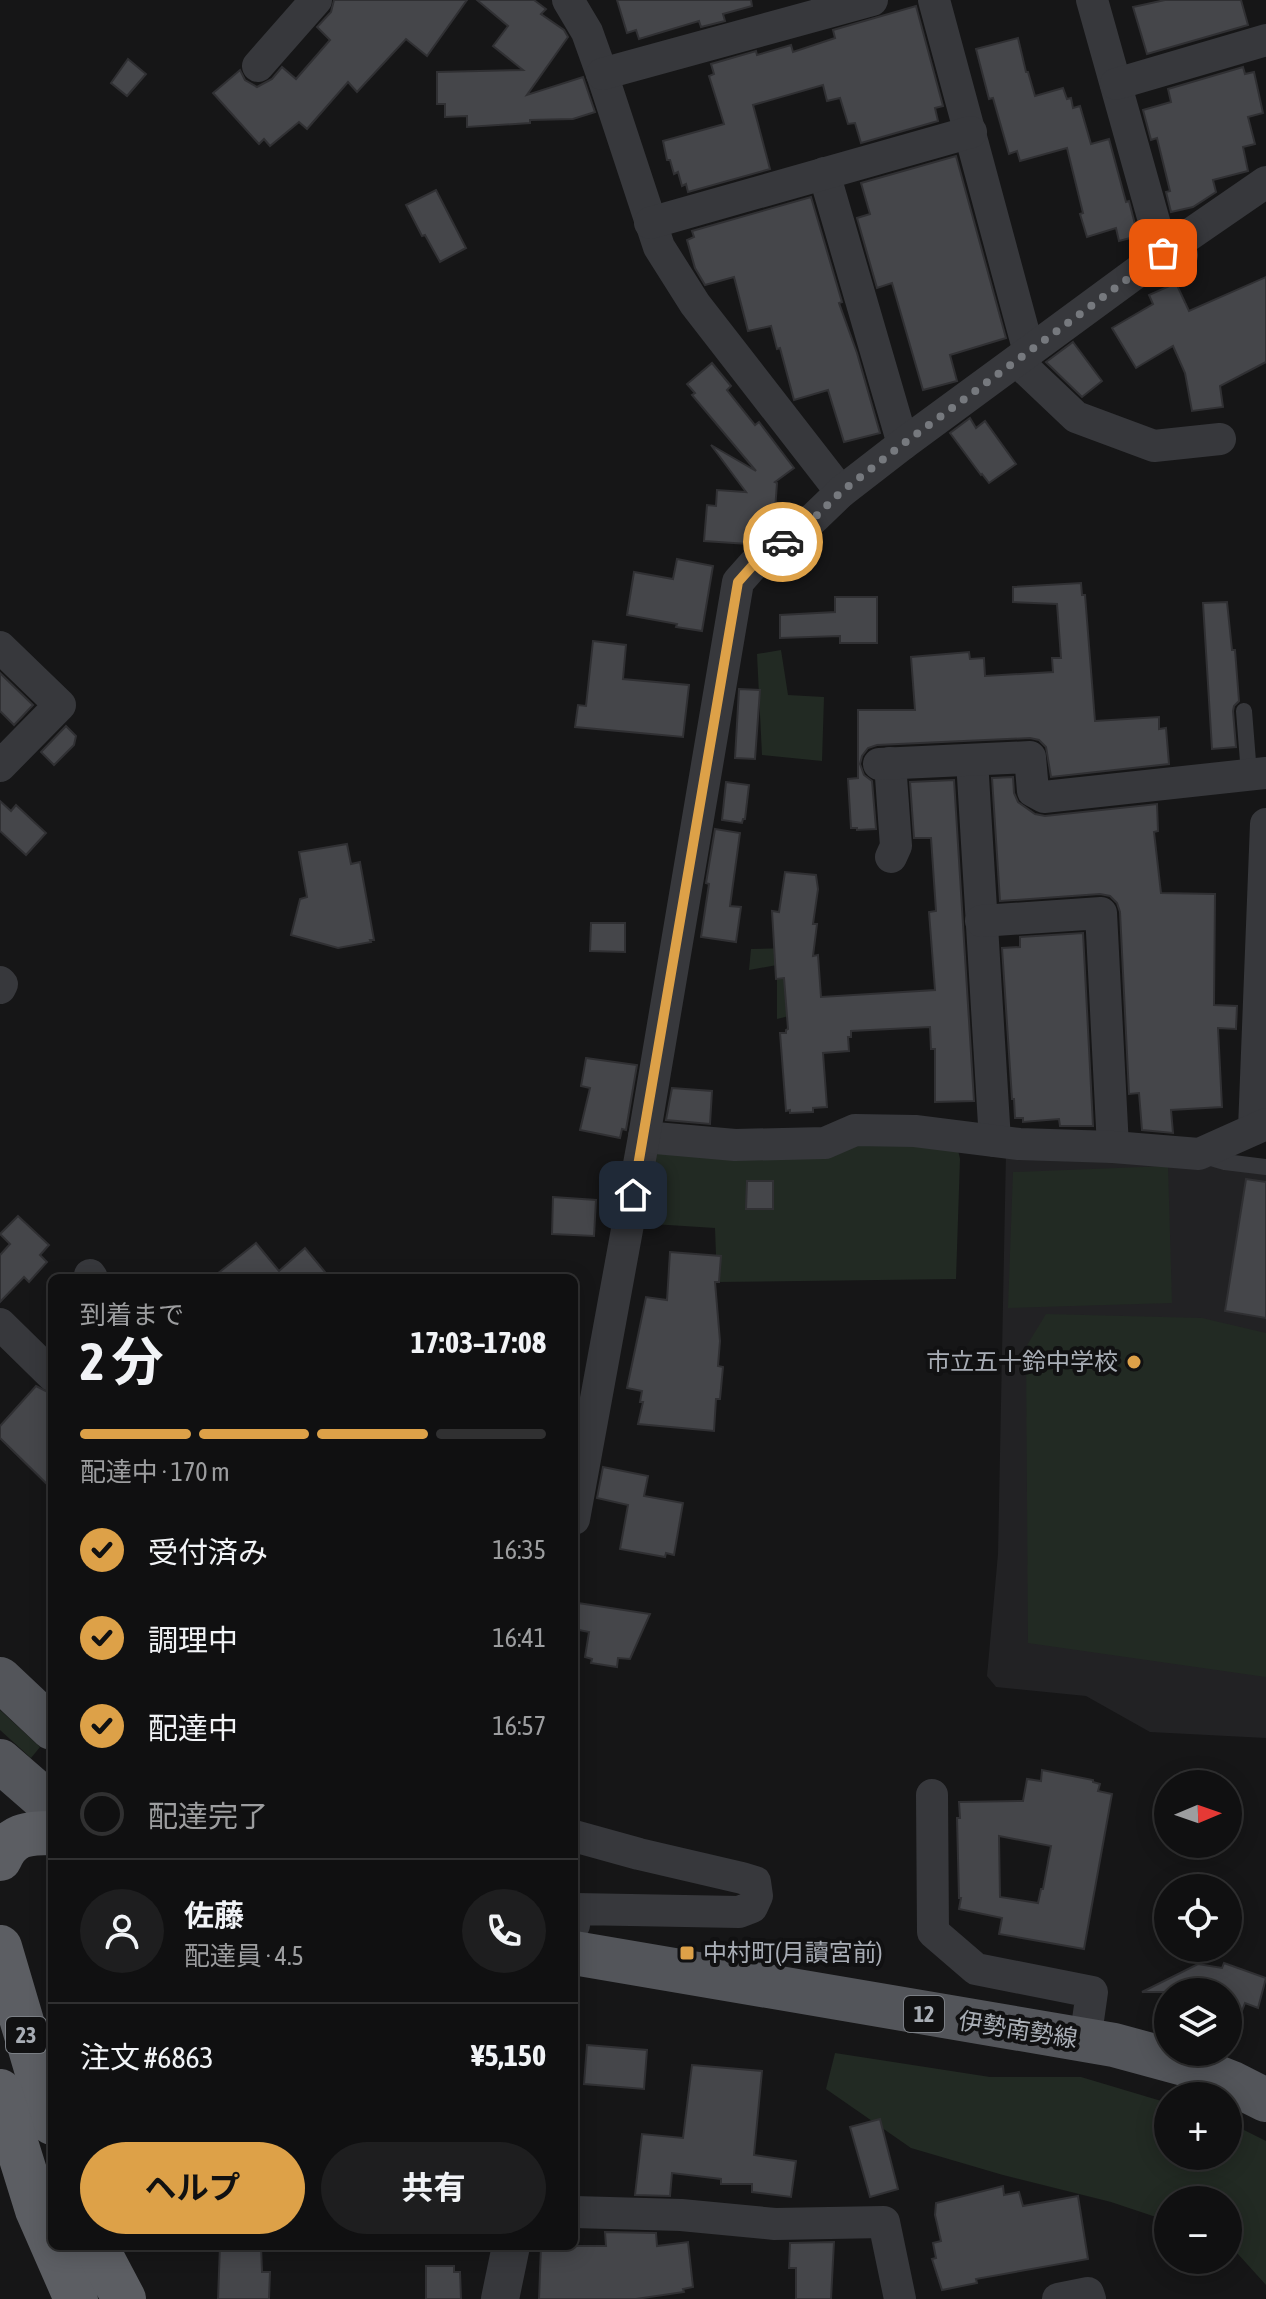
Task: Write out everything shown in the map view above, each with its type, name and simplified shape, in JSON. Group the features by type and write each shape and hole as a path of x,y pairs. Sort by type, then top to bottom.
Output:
{"highway":[{"path":"0,1859 6,1845 18,1838 33,1833 48,1833"},
{"name":"23","path":"0,1947 48,2109"},
{"path":"0,2091 37,2210 48,2235"},
{"path":"55,2250 76,2299"},
{"path":"98,2250 124,2299"}],"main road":[{"path":"0,1679 48,1724"},
{"path":"0,1761 48,1803"},
{"name":"伊勢南勢線","path":"578,1954 1114,2045 1184,2064 1266,2100"}],"street":[{"path":"258,66 316,0"},
{"path":"568,0 587,32 659,247 695,304 841,492"},
{"path":"602,74 872,0"},
{"path":"934,0 971,132 1023,356 1076,417 1154,446 1220,439"},
{"path":"1092,0 1163,253"},
{"path":"1116,84 1266,40"},
{"path":"650,223 971,132"},
{"path":"824,173 903,444"},
{"path":"578,1497 644,1137 738,582 754,564 903,444 1163,253 1266,182"},
{"path":"1163,253 1187,256 1266,207"},
{"path":"0,647 60,705 0,766"},
{"path":"891,857 896,846 885,763 1030,757 1033,791 1044,797 1258,773"},
{"path":"972,760 995,1141"},
{"path":"644,1137 735,1145 825,1143 855,1130 885,1130 1019,1144 1199,1154 1260,1126 1266,824"},
{"path":"981,921 1101,913 1113,1147"},
{"path":"0,1324 48,1371"},
{"path":"932,1795 933,1932 976,1969 1092,1992 1085,2041"},
{"path":"578,1837 755,1882 757,1896 752,1907 739,1912 578,1909"},
{"path":"578,2212 681,2215 775,2224 884,2222 900,2299"},
{"path":"500,2299 510,2250"},
{"path":"1058,2299 1088,2293 1090,2299"}],"lane":[{"path":"1244,711 1258,773"},
{"path":"1199,1154 1225,1162 1266,1167"}],"shaded area":[{"path":"781,650 788,695 824,697 822,761 762,755 757,654"},
{"path":"794,948 801,1013 777,1019 777,965 749,970 751,949"},
{"path":"856,1139 958,1150 956,1279 717,1282 715,1228 637,1223 649,1153"},
{"name":"市立五十鈴中学校","path":"1006,1152 1082,1155 1266,1171 1266,1738 1150,1732 1086,1696 996,1687 987,1676 998,1554"},
{"path":"1168,1166 1172,1303 1008,1308 1013,1172"},
{"path":"1046,1314 1202,1318 1266,1333 1266,1677 1028,1643 1026,1347"},
{"path":"0,1710 40,1747 31,1758 0,1730"},
{"path":"835,2053 990,2077 1081,2077 1154,2099 1154,2170 1242,2170 1242,2129 1266,2141 1266,2285 1242,2258 1242,2186 1154,2186 1154,2216 911,2148 826,2089"}],"building":[{"path":"334,0 467,0 427,56 406,39 357,92 348,82 307,129 299,122 270,146 264,139 259,144 213,93 240,70 245,80 257,87 272,79 282,67 296,79 330,40 317,27 331,12"},
{"path":"477,0 534,0 546,9 541,14 564,30 568,37 527,95 583,77 595,112 573,119 467,127 467,116 445,117 445,104 437,104 437,72 523,70 493,46 508,26"},
{"path":"617,0 751,0 752,6 723,14 725,21 701,27 699,21 639,39 636,30 627,33"},
{"path":"1165,0 1241,0 1248,25 1147,54 1133,7"},
{"path":"916,6 943,106 935,108 938,121 861,143 855,123 848,124 840,98 827,101 823,85 753,105 770,169 688,192 686,184 682,186 678,172 674,174 670,160 667,160 663,141 724,124 709,76 714,74 711,64 791,45 793,52 835,38 833,30"},
{"path":"1018,38 1035,96 1063,88 1067,99 1071,98 1073,108 1080,106 1091,144 1109,139 1138,236 1119,241 1116,228 1087,237 1067,148 1020,161 1017,151 1009,154 993,98 989,99 976,49"},
{"path":"128,59 146,74 127,96 111,83"},
{"path":"1243,67 1245,74 1254,72 1263,113 1248,117 1255,144 1243,147 1248,171 1213,180 1216,192 1193,207 1171,212 1166,192 1170,191 1157,138 1151,140 1143,110 1171,102 1168,89"},
{"path":"956,156 1006,338 950,355 957,381 923,390 892,283 877,288 857,218 870,214 861,183"},
{"path":"436,190 466,248 440,262 406,205"},
{"path":"811,197 842,302 839,303 880,433 844,442 828,390 794,400 771,326 748,331 734,277 705,285 695,268 687,240 694,237 692,231"},
{"path":"1266,277 1266,362 1220,386 1223,407 1192,411 1185,373 1173,346 1136,368 1112,328 1153,304 1149,295 1176,283 1189,311"},
{"path":"1073,342 1102,381 1082,397 1046,362"},
{"path":"712,363 731,386 727,390 755,425 759,422 794,468 775,482 774,525 767,530 749,529 748,544 704,541 707,505 716,506 717,490 746,492 711,445 756,471 692,395 695,393 687,384"},
{"path":"970,418 976,428 985,421 1016,464 989,483 950,433"},
{"path":"677,559 713,566 702,631 627,615 634,572 673,579"},
{"path":"1081,583 1082,595 1085,595 1095,721 1159,717 1159,729 1166,728 1169,764 1051,777 1046,747 1039,740 1030,738 877,745 868,748 860,764 864,775 872,781 876,829 851,828 848,779 858,778 858,710 915,710 911,657 969,652 970,659 984,658 985,676 1053,672 1052,658 1061,658 1057,604 1013,602 1013,587"},
{"path":"835,597 877,597 877,643 840,643 840,636 780,638 780,615 835,612"},
{"path":"1227,602 1239,701 1233,711 1236,747 1212,749 1203,603"},
{"path":"593,641 626,645 623,679 689,685 683,737 575,727 578,705 586,706"},
{"path":"0,673 33,705 14,725 0,711"},
{"path":"739,689 760,690 755,759 735,758"},
{"path":"66,726 76,736 74,745 54,765 41,752"},
{"path":"1013,777 1018,802 1035,814 1045,816 1157,804 1158,831 1154,832 1161,893 1215,894 1214,1005 1237,1006 1236,1029 1218,1028 1222,1107 1171,1110 1173,1133 1142,1130 1139,1093 1129,1094 1120,912 1117,903 1110,896 1100,894 1000,901 992,778"},
{"path":"954,780 974,1101 935,1102 935,1049 931,1049 930,1027 851,1031 849,1051 823,1053 827,1107 813,1108 813,1112 786,1111 780,1033 786,1033 788,1029 784,978 776,979 772,911 779,912 785,872 816,875 818,889 813,924 817,924 813,956 818,955 821,997 935,990 929,912 936,911 931,838 914,838 910,782"},
{"path":"726,782 749,785 742,823 722,820"},
{"path":"0,801 11,811 16,805 46,833 26,855 0,831"},
{"path":"715,829 740,833 730,906 741,907 736,942 701,937"},
{"path":"347,844 351,864 360,862 374,940 338,948 291,935 300,899 307,897 299,852"},
{"path":"591,923 625,923 625,952 590,951"},
{"path":"1083,933 1093,1126 1060,1126 1059,1119 1023,1122 1023,1118 1015,1118 1012,1099 1002,948 1020,947 1020,937"},
{"path":"586,1058 637,1065 626,1130 622,1129 620,1138 580,1130 590,1088 581,1086"},
{"path":"672,1088 712,1091 710,1124 666,1120"},
{"path":"1246,1179 1266,1182 1266,1318 1225,1311"},
{"path":"747,1181 773,1181 773,1209 746,1209"},
{"path":"553,1197 596,1200 594,1236 552,1234"},
{"path":"18,1216 49,1245 40,1255 47,1262 29,1282 24,1277 0,1302 0,1255 10,1244 0,1234"},
{"path":"256,1243 279,1271 305,1248 327,1274 217,1274"},
{"path":"670,1252 721,1256 719,1282 715,1282 720,1341 718,1366 723,1367 720,1399 716,1399 714,1431 638,1424 642,1391 627,1388 646,1297 667,1300"},
{"path":"36,1386 48,1392 48,1485 0,1438 0,1426"},
{"path":"603,1467 648,1476 644,1496 683,1503 674,1555 666,1553 665,1557 620,1549 628,1505 597,1498"},
{"path":"578,1603 650,1614 630,1659 618,1658 617,1667 591,1663 592,1659 585,1657 589,1632 578,1630"},
{"path":"1042,1770 1093,1780 1100,1784 1098,1791 1112,1794 1084,1949 999,1934 1002,1918 959,1909 959,1802 1023,1801 1027,1779 1041,1781","holes":["999,1836 1051,1846 1038,1903 1000,1897"]},
{"path":"1224,1963 1266,1978 1258,2008 1245,2003 1242,2011 1242,1978 1170,1978 1198,1964 1222,1968"},
{"path":"587,2045 647,2050 644,2089 584,2084"},
{"path":"692,2065 762,2071 754,2155 796,2161 791,2197 752,2192 752,2184 721,2184 721,2179 672,2173 670,2196 635,2195 642,2134 683,2138"},
{"path":"880,2119 898,2189 870,2197 850,2127"},
{"path":"1003,2186 1004,2195 1019,2192 1023,2206 1078,2196 1088,2259 976,2279 977,2283 942,2290 932,2259 936,2258 933,2243 941,2241 935,2215 936,2203"},
{"path":"605,2232 656,2233 657,2246 688,2242 693,2287 683,2289 684,2292 636,2299 539,2299 541,2250 606,2246"},
{"path":"834,2242 831,2299 796,2299 796,2268 789,2268 790,2243"},
{"path":"220,2250 261,2250 262,2272 270,2272 269,2299 218,2299"},
{"path":"426,2266 454,2266 454,2272 460,2272 461,2299 426,2299"}],"way so far":[{"path":"783,542 903,444 1163,253"}],"place":[{"name":"市立五十鈴中学校","path":"1134,1362"},
{"name":"中村町(月讀宮前)","path":"687,1953"}],"route":[{"path":"633,1195 738,582 754,564 783,542"}]}
